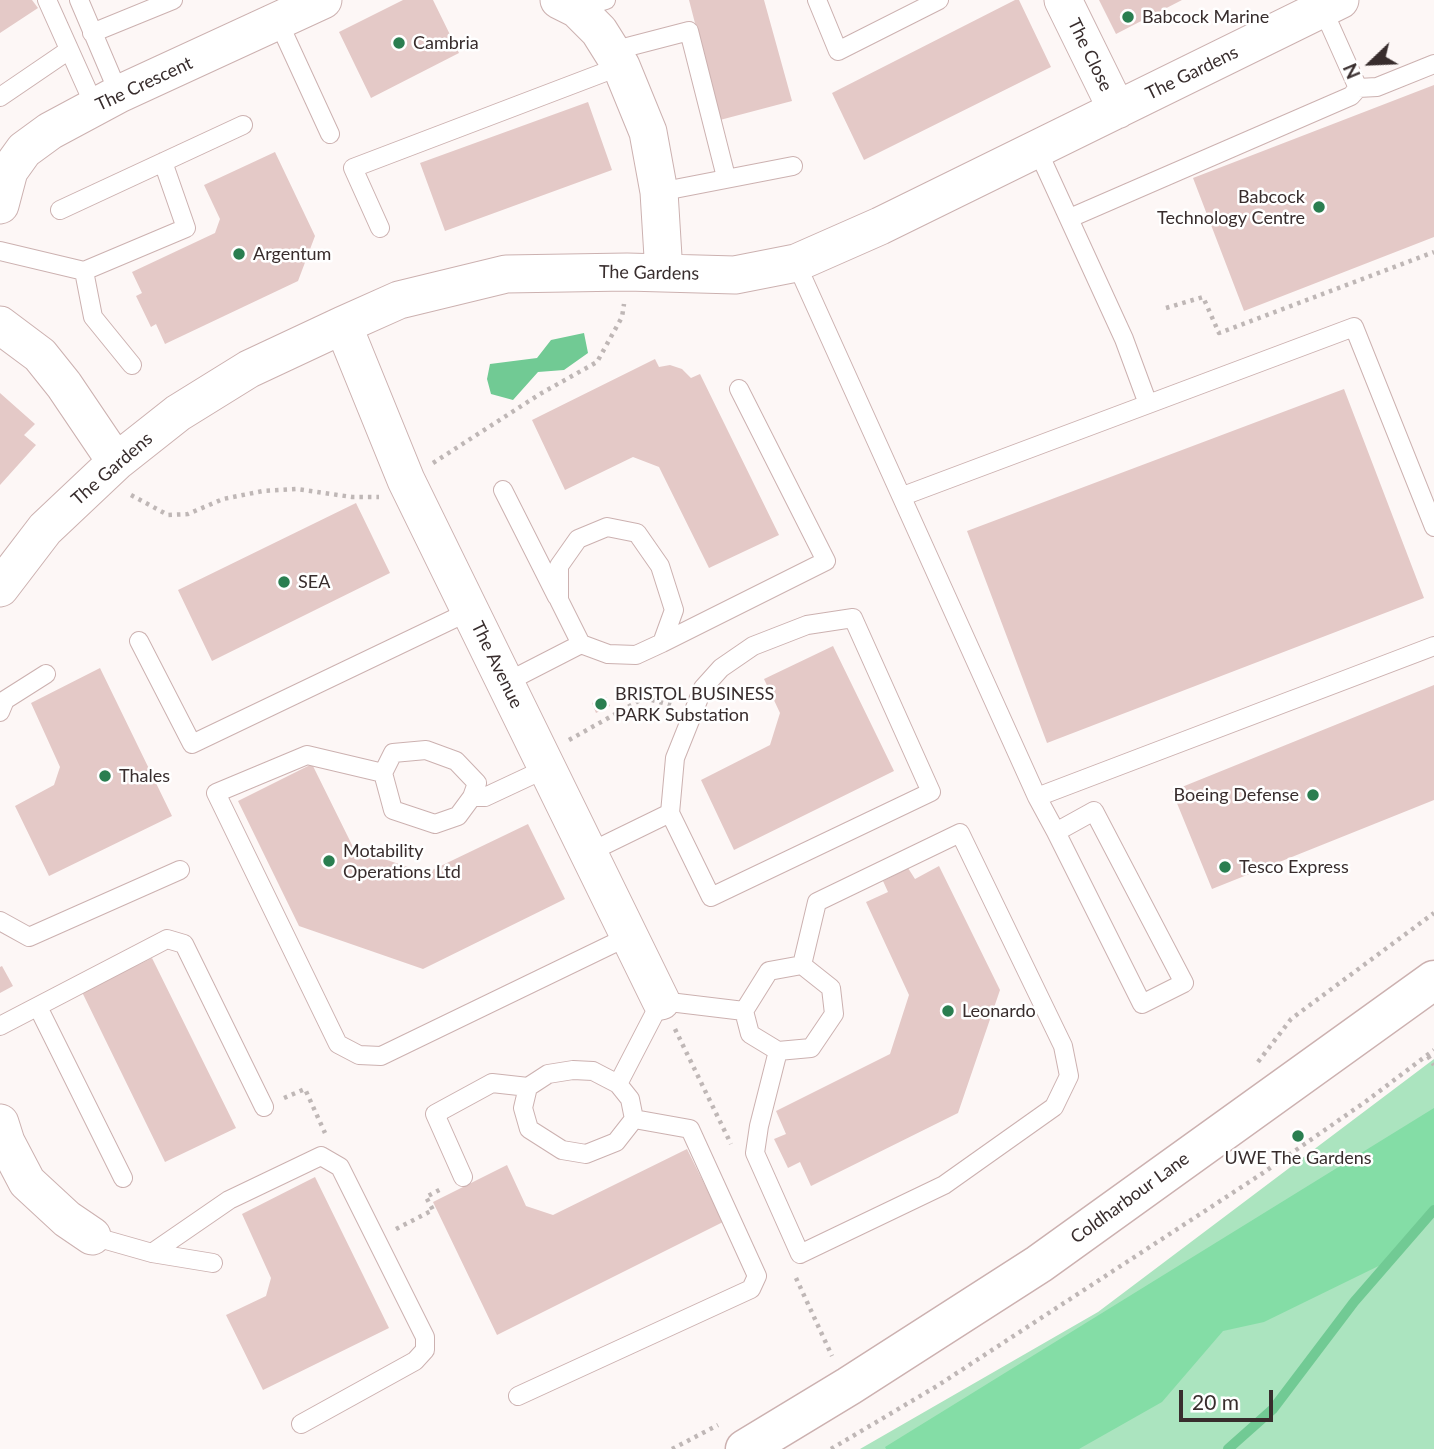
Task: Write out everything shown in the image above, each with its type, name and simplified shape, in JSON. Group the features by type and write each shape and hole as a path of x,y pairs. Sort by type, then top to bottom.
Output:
{"street":[{"name":"The Crescent","path":"3,182 24,150 50,131 107,101 323,0"},
{"name":"The Close","path":"1063,0 1117,110"},
{"path":"580,3 616,59 648,132 659,192 664,273"},
{"name":"The Gardens","path":"0,588 45,529 110,468 178,413 249,369 342,325 399,300 506,274 627,271 736,275 796,263 880,226 1117,110 1327,3"},
{"name":"The Avenue","path":"342,325 407,482 661,1001"},
{"path":"0,326 40,355 110,468"},
{"name":"Coldharbour Lane","path":"730,1439 818,1403 849,1386 1039,1264 1434,980"},
{"path":"2,1137 27,1182 66,1219 92,1236"}],"lane":[{"path":"47,0 69,50 107,101"},
{"path":"79,0 92,33 107,101"},
{"path":"92,33 173,0"},
{"path":"817,0 838,51 939,0"},
{"path":"1327,3 1358,88"},
{"path":"278,21 330,134"},
{"path":"380,228 353,168 689,31 726,177"},
{"path":"0,97 69,50"},
{"path":"1070,218 1351,96 1358,88 1377,87 1434,64"},
{"path":"60,210 243,125"},
{"path":"1037,149 1124,339 1148,404"},
{"path":"0,251 84,271 186,228 163,162"},
{"path":"659,192 793,166"},
{"path":"796,263 1037,797 1142,1004 1184,983 1094,811 1056,832"},
{"path":"84,271 93,317 132,365"},
{"path":"903,496 1354,327 1434,527"},
{"path":"503,490 581,644 608,654 636,655 826,561 739,389"},
{"path":"559,600 559,566 578,539 607,527 638,533 660,566 674,610 662,643"},
{"path":"139,641 192,744 470,611"},
{"path":"853,618 931,792 711,897 670,813 675,758 703,688 721,668 753,646 807,625 853,618"},
{"path":"505,683 581,644"},
{"path":"1037,797 1434,646"},
{"path":"0,712 5,700 46,674"},
{"path":"426,750 456,761 477,783 472,797 458,816 435,824 393,810 383,773 393,753 426,750"},
{"path":"383,773 307,755 216,793 338,1044 359,1055 381,1056 629,936"},
{"path":"472,797 485,797 544,762"},
{"path":"588,853 670,813"},
{"path":"778,1051 759,1125 755,1153 800,1254 944,1185 1054,1107 1069,1076 1063,1045 960,833 817,902 802,965"},
{"path":"0,921 29,937 180,870"},
{"path":"0,1026 167,939 184,944 264,1107"},
{"path":"802,965 831,988 834,1014 811,1048 778,1051 750,1034 744,1011 769,971 802,965"},
{"path":"618,1084 661,1001 744,1011"},
{"path":"38,1007 123,1178"},
{"path":"463,1177 435,1114 492,1083 528,1087 548,1074 573,1070 593,1071 618,1084 630,1099 634,1119 616,1142 586,1154 562,1150 529,1129 523,1108 528,1087"},
{"path":"518,1396 751,1289 757,1276 690,1129 634,1119"},
{"path":"152,1252 229,1199 321,1156 340,1167 425,1337 425,1350 415,1361 301,1424"},
{"path":"92,1236 152,1252 213,1263"}],"path":[{"path":"1166,308 1203,296 1219,333 1434,252"},
{"path":"110,468 135,498 168,515 188,514 223,499 263,491 297,489 377,498 407,482 540,394 597,362 622,317 627,271"},
{"path":"544,762 644,698 692,711"},
{"path":"1253,1068 1291,1019 1434,913"},
{"path":"831,1449 937,1386 1263,1173 1434,1050"},
{"path":"1427,1056 1434,1065"},
{"path":"264,1107 305,1089 328,1139"},
{"path":"377,1240 433,1210"},
{"path":"672,1449 730,1439"}],"shaded area":[{"path":"584,333 588,353 564,370 538,372 513,400 491,394 487,379 490,364 537,358 551,340"},
{"path":"1434,1059 1434,1449 860,1449 1098,1312"},
{"path":"1434,1108 1434,1206 1397,1257 1264,1322 1223,1331 1162,1402 1079,1449 886,1449 885,1447"}],"building":[{"path":"0,0 32,0 38,8 0,33"},
{"name":"Cambria","path":"403,0 433,0 459,53 371,98 339,32"},
{"path":"689,0 764,0 792,101 720,120"},
{"path":"1019,0 1051,67 864,160 832,93"},
{"name":"Babcock Marine","path":"1099,0 1182,0 1116,34"},
{"name":"Babcock Technology Centre","path":"1434,85 1434,237 1244,311 1193,178"},
{"path":"588,102 612,170 445,231 420,163"},
{"name":"Argentum","path":"275,152 315,236 298,281 165,344 156,324 151,327 136,296 142,293 132,272 215,233 220,219 204,185"},
{"path":"655,359 659,367 670,365 682,369 691,378 700,374 779,535 709,568 659,467 633,457 565,490 532,420"},
{"path":"1344,389 1424,598 1047,743 967,531"},
{"path":"0,393 35,424 24,435 36,445 0,485"},
{"name":"SEA","path":"356,503 390,573 212,661 178,590"},
{"path":"833,646 894,771 734,850 701,780 770,745 780,713 764,679"},
{"name":"Thales","path":"100,668 172,816 49,876 15,806 54,785 60,767 31,703"},
{"path":"1434,685 1434,800 1212,889 1172,791"},
{"name":"BRISTOL BUSINESS PARK Substation","path":"606,697 610,706 596,713 592,703"},
{"name":"Motability Operations Ltd","path":"312,764 354,849 426,873 528,824 565,899 423,969 299,926 238,801"},
{"name":"Leonardo","path":"939,866 1000,990 958,1113 811,1186 800,1162 788,1168 774,1139 786,1134 776,1111 890,1054 909,995 866,902 888,892 883,881 908,868 915,879"},
{"path":"152,958 236,1128 165,1162 82,992"},
{"path":"2,966 13,986 0,993 0,967"},
{"path":"687,1149 723,1222 497,1335 433,1202 507,1165 526,1206 553,1215"},
{"path":"315,1177 389,1328 263,1390 226,1315 266,1296 271,1278 242,1214"}],"waterway":[{"path":"1228,1449 1273,1409 1354,1302 1434,1210"}],"place":[{"name":"Babcock Marine","path":"1128,17"},
{"name":"Cambria","path":"399,43"},
{"name":"Babcock Technology Centre","path":"1319,207"},
{"name":"Argentum","path":"239,254"},
{"name":"SEA","path":"284,582"},
{"name":"BRISTOL BUSINESS PARK Substation","path":"601,704"},
{"name":"Thales","path":"105,776"},
{"name":"Boeing Defense","path":"1313,795"},
{"name":"Motability Operations Ltd","path":"329,861"},
{"name":"Tesco Express","path":"1225,867"},
{"name":"Leonardo","path":"948,1011"},
{"name":"UWE The Gardens","path":"1298,1136"}]}
